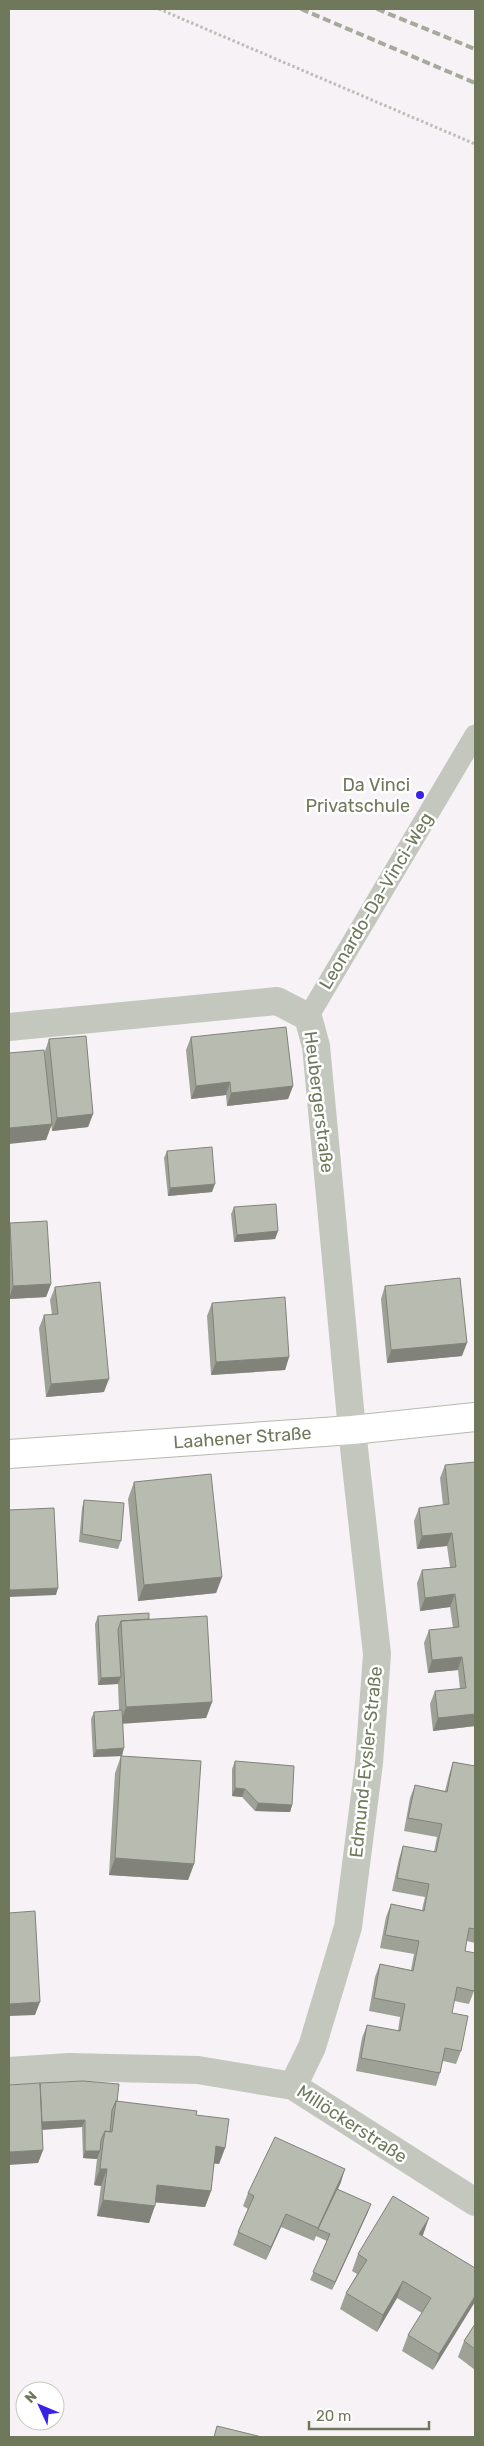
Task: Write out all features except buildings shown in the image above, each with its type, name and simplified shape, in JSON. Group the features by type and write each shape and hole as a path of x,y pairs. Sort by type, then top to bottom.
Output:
{"street":[{"name":"Heubergerstraße","path":"9,1027 277,1001 308,1016 316,1046 352,1430"},
{"name":"Laahener Straße","path":"9,1454 352,1430 475,1417"},
{"name":"Edmund-Eysler-Straße","path":"293,2086 312,2047 348,1926 369,1763 377,1654 352,1430"},
{"name":"Millöckerstraße","path":"9,2071 69,2067 198,2070 293,2086 475,2202"}],"lane":[{"name":"Leonardo-Da-Vinci-Weg","path":"308,1016 475,734"}],"path":[{"path":"159,9 475,144"}],"railway":[{"path":"301,9 475,83"},
{"path":"377,9 475,49"}],"place":[{"name":"Da Vinci Privatschule","path":"420,795"}]}
